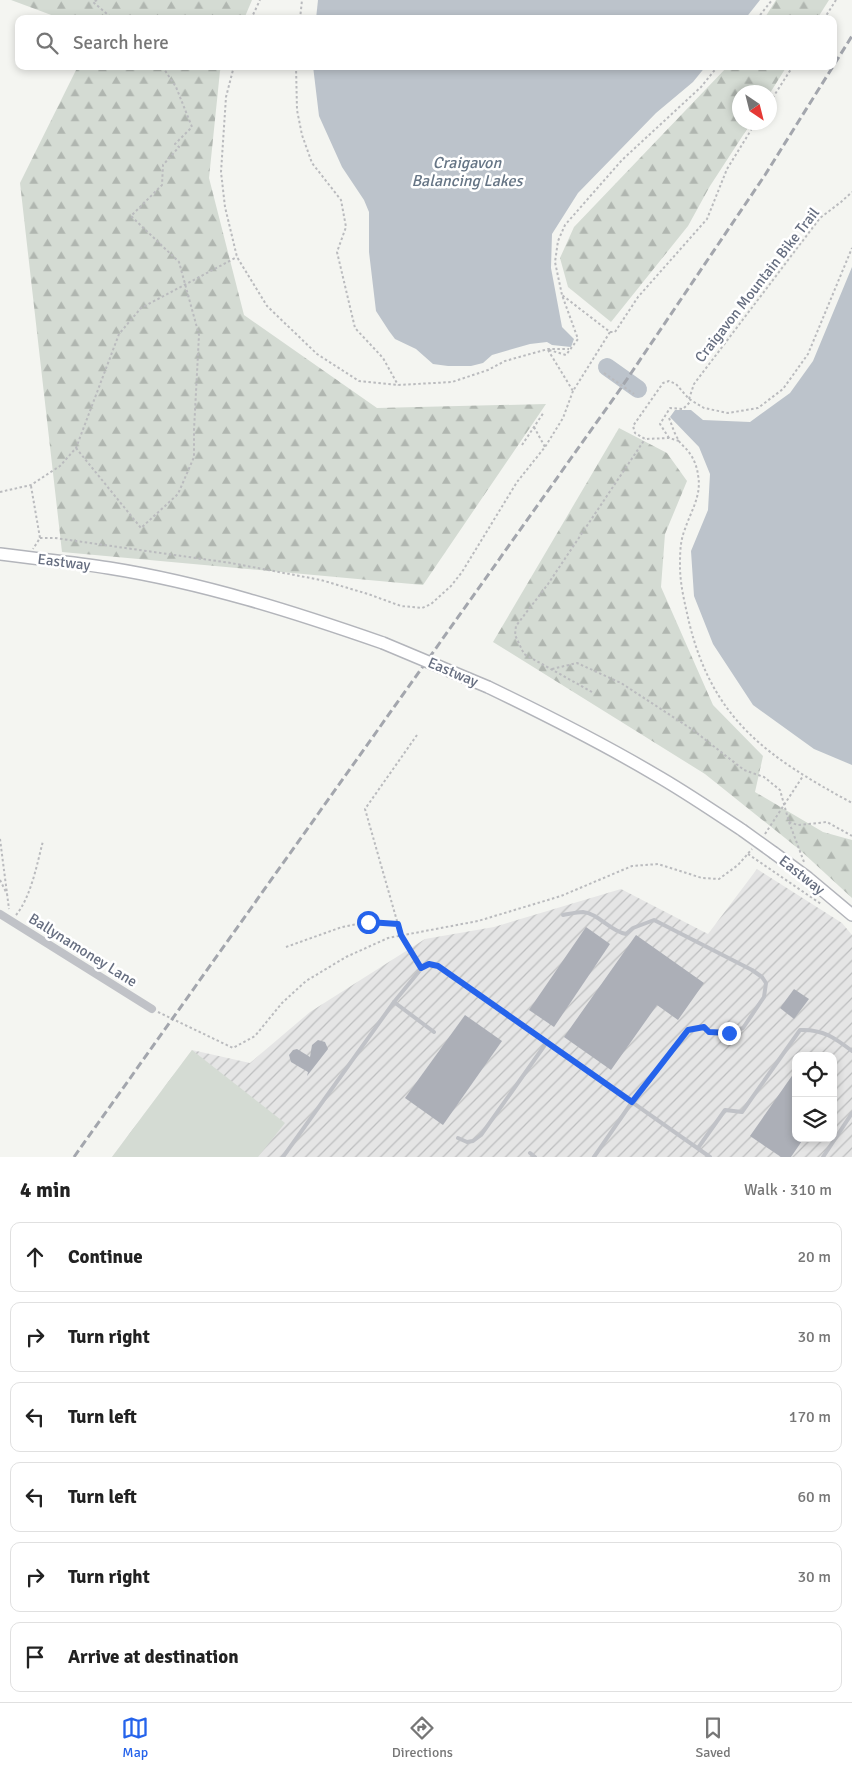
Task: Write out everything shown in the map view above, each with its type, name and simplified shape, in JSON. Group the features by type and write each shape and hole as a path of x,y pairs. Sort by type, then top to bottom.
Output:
{"street":[{"name":"Eastway","path":"0,554 110,568 201,587 316,620 383,643 488,687 570,727 656,774 774,853 808,878 852,915"},
{"name":"Ballynamoney Lane","path":"0,914 152,1009"}],"lane":[{"path":"563,915 585,912 602,920 618,933 626,934 633,928 654,920 752,970 762,977 766,983 764,997 743,1028 729,1033 709,1032 704,1027 688,1030 632,1102 594,1157"},
{"path":"283,1157 394,1002 421,968 429,964 438,966 710,1157"},
{"path":"394,1002 434,1032"},
{"path":"698,1148 725,1110 742,1112 800,1030 811,1030 833,1036 852,1051"},
{"path":"458,1138 467,1142 473,1141 481,1135 547,1042"},
{"path":"823,1157 852,1113"},
{"path":"530,1153 536,1157"}],"path":[{"path":"96,0 93,2 108,15"},
{"path":"253,15 260,0"},
{"path":"300,15 302,0"},
{"path":"760,15 772,0"},
{"path":"827,15 836,0"},
{"path":"76,448 141,528 178,494 194,457 199,336 179,262 131,216 162,186 163,165 179,147 175,144 192,127 176,87 165,70"},
{"path":"233,70 226,97 221,172 225,207 237,257 267,306 317,354 359,381 398,385 452,382 488,370 505,361 548,349 569,349"},
{"path":"296,70 297,110 302,135 312,163 341,200 346,227 337,252 355,328 383,358 398,385"},
{"path":"548,349 566,355 578,339 562,295 555,262 558,241 566,225 622,160 700,87 715,70"},
{"path":"777,91 790,70"},
{"path":"562,295 610,332 615,332 638,297 707,219 727,169 751,130"},
{"name":"Craigavon Mountain Bike Trail","path":"690,400 694,384 820,218 852,192"},
{"path":"678,440 669,438 645,439 634,433 634,426 663,383 669,381 676,384 690,400 704,408 728,414 758,408 783,389 808,354 852,248"},
{"path":"0,492 31,485 60,466 76,448 119,334 141,308 237,257"},
{"path":"40,538 55,538 231,563 321,580 401,606 422,608 432,604 451,586 462,572 517,482 545,447 563,418 573,391 610,332"},
{"path":"548,349 573,391"},
{"path":"604,373 634,394"},
{"path":"669,438 660,424 670,408 683,408 690,400"},
{"path":"522,445 544,412"},
{"path":"669,418 678,440 691,456 698,474 699,486 695,506 684,530 680,547 680,571 684,602 694,643 712,687 748,733 763,747 803,776 852,803"},
{"path":"534,427 545,447"},
{"path":"592,692 524,654 514,636 516,626 548,584 645,439"},
{"path":"30,558 40,538 31,485"},
{"path":"552,669 577,663 621,683 693,730 744,770 764,777 780,790 789,822 803,857 808,878"},
{"path":"417,735 365,809 401,935 421,968"},
{"path":"763,836 803,776"},
{"path":"789,822 798,825 827,822 852,836"},
{"path":"0,840 11,921"},
{"path":"11,921 24,902 36,871 42,841"},
{"path":"152,1009 233,1048 254,1036 282,1003 306,980 346,957 388,938 478,921 561,896 632,866 658,864 702,878 719,879 738,865 753,848"},
{"path":"748,854 827,907"},
{"path":"0,880 7,896"},
{"path":"286,947 342,927 368,922 398,924"}],"shaded area":[{"path":"757,869 842,923 852,935 852,1157 112,1157 192,1050 250,1063 310,1012 425,939 494,927 621,889 708,934"}],"green space":[{"path":"11,0 252,0 246,15 51,15"},
{"path":"776,0 829,0 820,15 767,15"},
{"path":"76,70 220,70 209,178 244,315 377,408 546,404 423,585 62,552 20,183"},
{"path":"724,70 784,70 775,85 732,85 732,130 746,130 710,186 688,226 611,322 568,287 560,258 574,227"},
{"path":"619,428 667,453 687,481 665,534 661,587 713,705 763,756 755,792 823,832 852,840 852,898 800,850 705,774 493,642"},
{"path":"192,1050 285,1123 258,1157 112,1157"}],"water":[{"path":"318,0 760,0 748,15 316,15"},
{"name":"Craigavon Balancing Lakes","path":"313,70 703,70 693,82 656,113 578,193 552,234 551,268 562,327 574,339 571,347 552,345 547,342 530,344 492,355 483,363 471,366 433,364 416,349 395,339 376,311 369,252 369,212 364,200 342,167 319,116"},
{"path":"852,267 852,765 814,749 753,705 713,644 694,596 691,551 708,510 710,474 699,447 670,417 675,410 691,410 703,420 750,422 790,393 813,361"}],"building":[{"path":"586,927 610,944 554,1027 529,1010"},
{"path":"636,935 704,983 678,1020 657,1005 611,1070 564,1037"},
{"path":"794,989 809,999 794,1019 780,1008"},
{"path":"465,1015 502,1041 443,1125 405,1098"},
{"path":"318,1040 325,1042 328,1049 307,1076 308,1072 291,1062 289,1055 293,1050 297,1049 310,1057 312,1045"},
{"path":"792,1076 792,1142 801,1142 791,1157 781,1157 750,1136"}],"waterway":[{"path":"607,367 638,389"}],"railway":[{"path":"837,60 852,36"},
{"path":"74,1157 621,388 765,175 831,70"}],"route":[{"path":"368,922 398,924 401,935 421,968 429,964 438,966 632,1102 688,1030 704,1027 709,1032 729,1033"}]}
